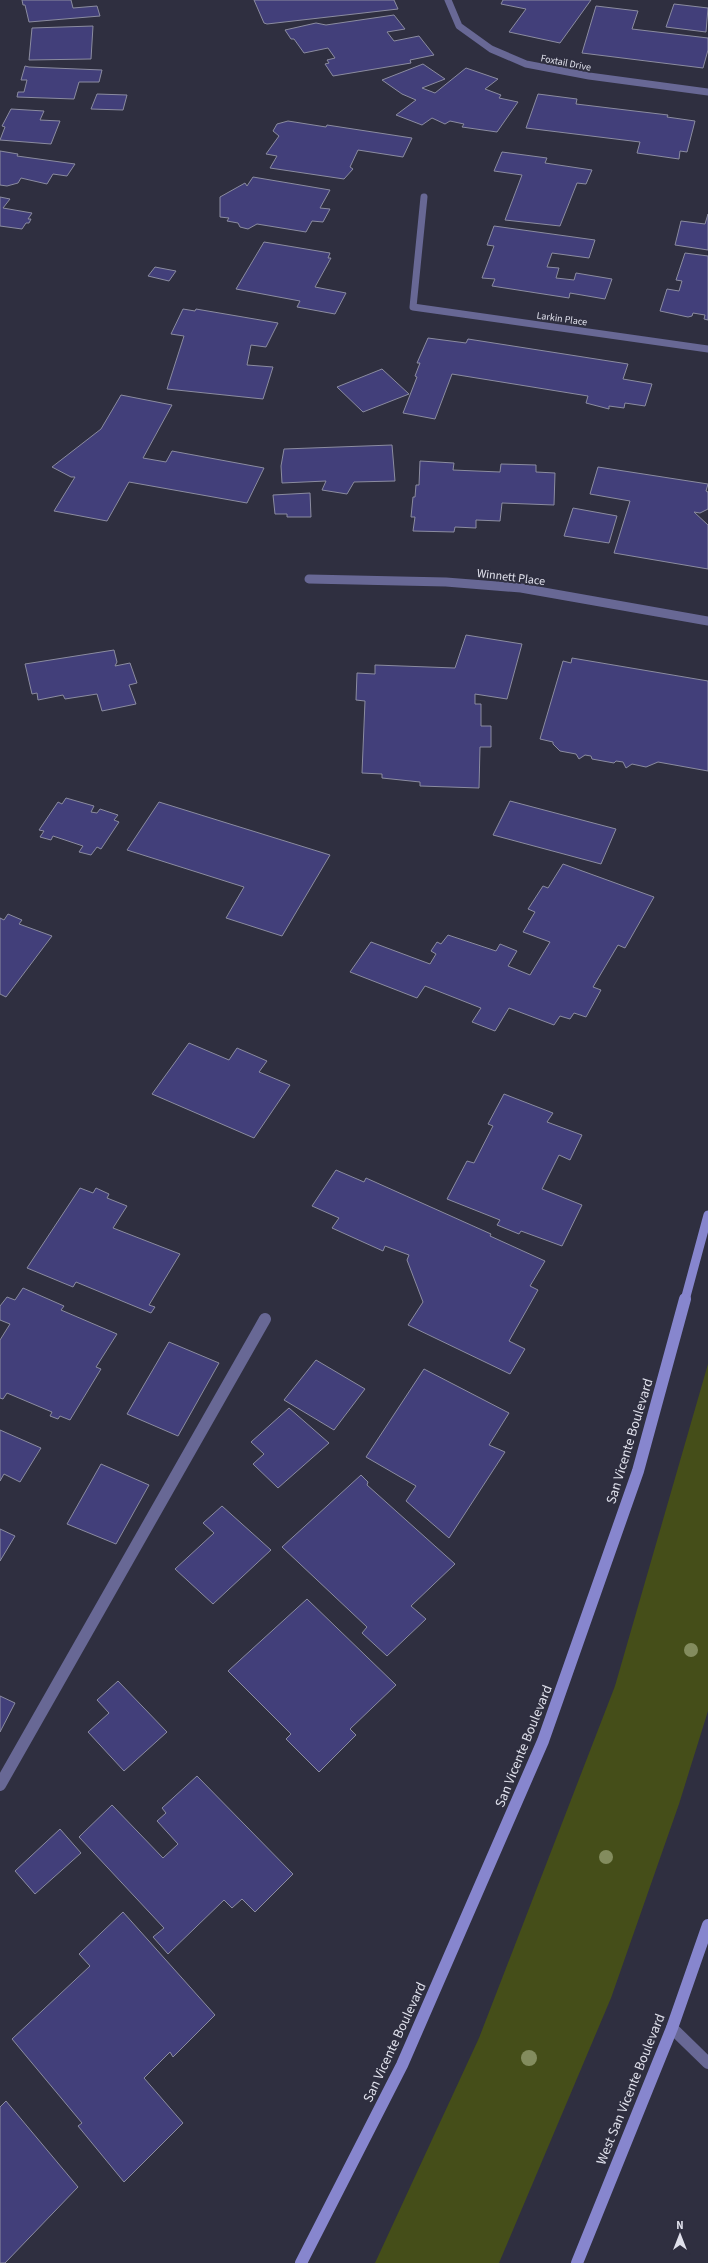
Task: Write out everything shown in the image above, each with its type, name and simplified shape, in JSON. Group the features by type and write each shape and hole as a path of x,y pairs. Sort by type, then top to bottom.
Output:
{"main road":[{"name":"San Vicente Boulevard","path":"301,2263 402,2065 543,1741 638,1471 708,1215"},
{"name":"West San Vicente Boulevard","path":"577,2263 672,2028 708,1925"}],"street":[{"name":"Foxtail Drive","path":"448,0 459,26 491,49 526,64 589,76 708,92"},
{"name":"Larkin Place","path":"424,197 413,307 708,349"},
{"name":"Winnett Place","path":"309,579 446,582 521,588 708,622"},
{"path":"0,1785 265,1319"},
{"path":"672,2028 708,2063"}],"green space":[{"path":"708,1364 708,1711 679,1804 611,1998 499,2263 375,2263 479,2038 615,1686"}],"building":[{"path":"22,0 71,0 73,8 97,6 100,16 29,22 25,5 23,5"},
{"path":"254,0 394,0 398,9 267,24 264,23"},
{"path":"503,0 591,0 560,43 509,32 526,9 501,4"},
{"path":"674,4 708,8 706,32 666,27"},
{"path":"596,6 638,11 632,29 708,38 708,50 703,68 582,53"},
{"path":"394,15 405,29 387,32 394,41 419,36 434,55 410,60 411,63 333,76 325,64 329,63 327,60 335,58 328,48 304,53 294,39 291,39 285,30 316,23 326,25"},
{"path":"93,26 91,59 29,60 32,28"},
{"path":"423,64 445,79 422,88 435,93 466,68 498,79 485,89 501,95 499,98 518,102 497,132 462,127 464,124 450,121 445,124 432,118 422,125 396,115 416,100 402,94 382,80"},
{"path":"25,66 102,70 99,82 79,82 74,99 17,97 18,92 24,92 27,80 21,80"},
{"path":"97,94 127,95 123,110 91,109"},
{"path":"538,94 577,99 576,104 668,115 667,117 695,121 687,152 680,151 679,159 637,153 640,142 526,128"},
{"path":"11,109 44,111 40,120 60,121 51,144 0,140 5,127 2,126"},
{"path":"288,121 326,127 327,125 412,138 403,157 358,150 350,167 353,169 344,179 270,168 277,156 266,154 279,136 273,131 277,124"},
{"path":"0,151 18,154 17,156 75,164 67,176 53,174 47,184 21,178 18,183 7,186 0,185"},
{"path":"502,152 547,158 545,163 592,170 586,184 577,183 560,226 505,220 522,175 494,171"},
{"path":"253,177 330,190 320,208 330,209 323,222 312,221 306,232 257,224 248,229 240,227 238,223 227,221 229,218 220,217 220,197 245,183 247,186"},
{"path":"0,197 10,199 3,208 32,213 28,219 31,219 29,223 26,223 22,229 0,226"},
{"path":"708,214 708,250 675,245 681,221 705,224"},
{"path":"494,226 595,240 589,258 552,253 547,267 559,268 556,278 574,280 576,273 612,279 605,299 570,293 569,298 492,286 495,279 482,278 494,246 487,245"},
{"path":"264,242 330,253 328,258 331,258 315,287 346,293 335,314 297,307 300,301 236,289"},
{"path":"685,253 708,256 708,320 704,319 705,315 693,313 692,316 688,317 660,311 667,289 679,291 682,281 676,280"},
{"path":"155,267 176,271 169,281 148,276"},
{"path":"183,309 195,311 196,309 278,323 266,347 251,345 247,365 273,367 263,399 167,389 184,336 171,334"},
{"path":"428,338 466,343 468,339 628,364 623,379 652,384 645,406 625,403 624,408 609,406 609,409 586,403 588,396 452,374 435,419 403,413 417,377 415,376 420,363 417,363"},
{"path":"382,369 409,394 363,412 337,387"},
{"path":"121,395 172,405 143,458 166,462 172,451 264,468 247,503 129,482 107,521 54,511 75,477 71,477 52,467 101,429"},
{"path":"392,445 395,481 354,482 347,494 322,490 326,481 282,483 281,466 284,449"},
{"path":"420,461 454,463 453,470 500,472 501,464 536,465 536,472 555,473 554,505 502,503 500,521 476,520 476,528 455,527 454,532 413,531 415,517 411,517 413,497 415,497 416,485 419,485"},
{"path":"598,467 708,484 706,491 708,492 708,509 700,513 694,512 708,525 708,569 614,553 630,501 590,494"},
{"path":"310,493 311,517 287,517 287,514 275,514 273,495"},
{"path":"573,508 617,516 609,543 564,536"},
{"path":"466,635 522,644 507,699 475,694 475,704 481,704 481,726 491,726 491,747 480,747 479,788 420,786 420,782 382,778 382,774 362,773 365,701 356,700 357,673 375,674 375,665 455,668"},
{"path":"114,650 117,662 115,666 130,663 137,683 129,685 136,704 102,711 97,694 65,699 63,695 38,700 37,693 32,694 25,664"},
{"path":"572,658 708,681 708,771 658,762 646,767 632,764 626,768 623,762 616,761 614,763 592,759 591,756 585,755 579,759 576,754 560,751 553,744 553,742 540,739 563,661 571,663"},
{"path":"66,798 94,806 91,812 97,813 100,809 118,815 114,820 119,822 101,849 97,847 91,855 79,852 83,846 53,836 51,840 40,837 44,831 39,830 58,802 62,804"},
{"path":"510,801 616,829 601,864 493,835"},
{"path":"159,802 330,855 282,936 226,918 244,887 127,850"},
{"path":"563,864 654,897 625,948 618,945 593,987 601,990 586,1017 574,1013 570,1019 560,1016 554,1025 509,1008 495,1031 472,1022 481,1008 425,986 417,998 350,972 371,942 430,964 436,954 431,951 437,942 441,944 448,935 496,951 500,944 517,951 508,966 530,975 550,942 523,932 535,912 528,909 543,886 548,888"},
{"path":"8,914 22,920 19,924 52,936 6,997 0,994 0,918 4,920"},
{"path":"189,1043 229,1060 237,1048 267,1061 259,1072 290,1085 254,1138 152,1094"},
{"path":"504,1094 553,1113 547,1122 582,1135 570,1160 559,1155 542,1189 582,1205 562,1246 521,1231 519,1234 497,1225 500,1220 447,1199 467,1161 474,1163 493,1126 488,1124"},
{"path":"336,1170 364,1182 366,1178 491,1234 490,1236 545,1261 530,1286 538,1290 509,1341 525,1349 510,1374 408,1325 423,1302 407,1260 409,1255 385,1246 383,1251 332,1228 339,1218 312,1206"},
{"path":"80,1188 93,1193 96,1188 109,1194 107,1198 127,1206 113,1228 180,1254 149,1305 155,1307 151,1313 76,1282 73,1287 27,1268"},
{"path":"23,1288 64,1306 61,1310 117,1334 96,1367 101,1369 70,1420 60,1416 58,1419 50,1416 52,1412 7,1393 3,1399 0,1398 0,1340 10,1324 0,1320 0,1306 7,1297 15,1300"},
{"path":"169,1342 219,1363 178,1436 127,1414"},
{"path":"316,1360 365,1389 334,1430 284,1400"},
{"path":"424,1369 509,1413 489,1445 505,1452 449,1538 406,1501 416,1486 366,1457"},
{"path":"289,1408 329,1443 278,1488 253,1464 264,1454 251,1442"},
{"path":"0,1430 41,1448 20,1482 4,1474 0,1481"},
{"path":"101,1464 149,1485 116,1544 67,1524"},
{"path":"361,1475 368,1482 367,1485 455,1564 411,1606 426,1619 387,1656 362,1633 367,1627 282,1547"},
{"path":"222,1506 271,1550 213,1604 175,1569 214,1533 203,1523"},
{"path":"0,1529 15,1536 0,1561"},
{"path":"307,1599 396,1685 350,1729 356,1735 319,1772 286,1739 291,1734 228,1671"},
{"path":"118,1681 167,1732 124,1771 88,1732 109,1713 97,1700"},
{"path":"0,1696 15,1703 0,1732"},
{"path":"197,1776 293,1874 255,1912 242,1899 232,1908 224,1900 168,1954 153,1937 164,1928 79,1837 112,1805 163,1858 178,1844 157,1821 166,1813 162,1808"},
{"path":"60,1829 81,1853 35,1894 15,1871"},
{"path":"123,1912 215,2015 173,2057 170,2052 144,2078 183,2123 124,2182 78,2126 82,2123 12,2039 90,1966 79,1954"},
{"path":"6,2101 78,2187 5,2263 0,2263 0,2107"}]}
